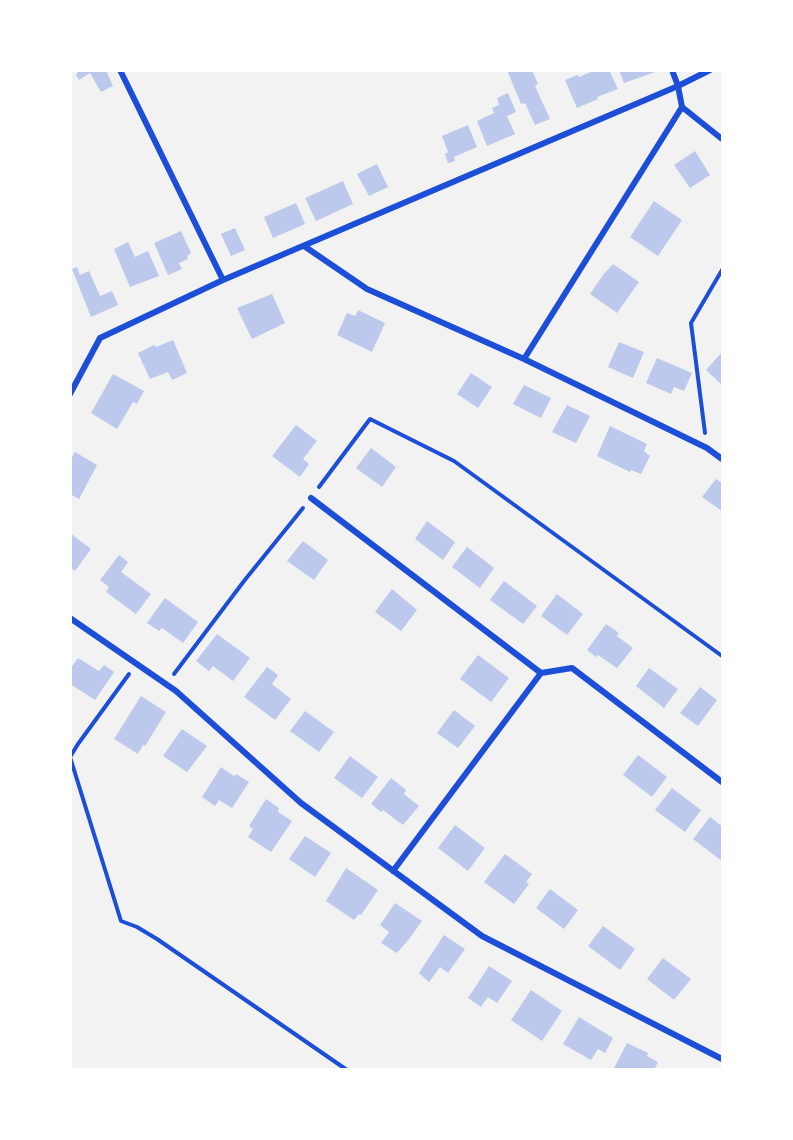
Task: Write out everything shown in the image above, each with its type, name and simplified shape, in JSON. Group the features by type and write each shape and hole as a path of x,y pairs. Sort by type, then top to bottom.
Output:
{"street":[{"path":"120,70 223,280"},
{"path":"672,70 682,107 723,139"},
{"path":"70,394 100,338 223,280 678,86 710,70"},
{"path":"524,359 682,107"},
{"path":"304,246 368,289 524,359 707,448 723,459"},
{"path":"311,498 541,673"},
{"path":"70,618 176,691 301,803 482,936 723,1059"},
{"path":"393,871 541,673 572,668 723,782"}],"path":[{"path":"707,448 691,323 723,270"},
{"path":"166,685 243,581 311,498 370,419 454,461 723,656"},
{"path":"137,664 70,757 121,921 157,939 347,1070"}],"building":[{"path":"79,70 106,70 113,86 101,92 90,73 79,80 76,75"},
{"path":"507,70 532,70 538,84 535,86 550,119 535,125 525,103 521,104"},
{"path":"595,70 609,70 618,89 577,108 565,80"},
{"path":"619,70 658,70 658,71 624,83"},
{"path":"508,93 516,112 507,116 515,134 487,146 477,121 494,113 492,108 499,105 497,98"},
{"path":"468,125 477,147 454,157 455,161 448,163 445,154 448,152 442,136"},
{"path":"695,151 710,175 690,188 674,165"},
{"path":"377,164 388,187 369,196 357,174"},
{"path":"343,181 353,204 316,221 305,198"},
{"path":"654,201 682,220 658,256 630,237"},
{"path":"296,203 305,224 273,238 264,217"},
{"path":"235,228 245,250 231,256 221,234"},
{"path":"181,231 191,253 187,256 188,259 179,263 182,269 168,275 154,243"},
{"path":"128,242 135,257 148,251 159,276 130,287 114,249"},
{"path":"613,264 639,282 617,313 590,294"},
{"path":"77,267 80,275 89,271 100,296 112,291 118,305 91,317 72,269"},
{"path":"272,294 285,323 252,339 237,308"},
{"path":"358,310 385,323 372,352 337,335 347,313 355,316"},
{"path":"173,340 187,373 172,380 168,372 150,379 138,353 154,345 156,347"},
{"path":"619,342 644,352 633,378 608,367"},
{"path":"722,352 722,385 706,370"},
{"path":"657,358 692,373 684,391 674,387 671,394 646,383"},
{"path":"471,373 492,387 478,408 457,394"},
{"path":"113,374 144,391 137,404 133,402 117,429 91,413"},
{"path":"524,385 551,398 541,418 513,404"},
{"path":"567,405 590,416 576,443 552,432"},
{"path":"296,425 317,441 303,459 309,464 300,477 272,456"},
{"path":"610,426 647,444 644,451 650,456 641,474 631,470 630,472 597,456"},
{"path":"371,448 396,467 382,487 356,468"},
{"path":"75,452 97,465 79,499 70,494 70,460"},
{"path":"716,479 722,483 722,511 702,497"},
{"path":"427,521 455,542 443,560 415,539"},
{"path":"70,533 91,549 75,571 70,567"},
{"path":"303,541 328,560 314,580 287,561"},
{"path":"467,547 494,568 480,588 452,567"},
{"path":"119,555 128,562 121,572 151,594 136,614 106,592 109,587 100,580"},
{"path":"504,581 537,606 523,624 490,600"},
{"path":"392,589 417,610 401,631 375,612"},
{"path":"557,594 583,614 567,635 541,616"},
{"path":"165,598 198,622 183,643 162,628 159,631 147,623"},
{"path":"606,624 619,633 617,636 633,648 617,668 587,650"},
{"path":"217,634 250,658 233,681 213,666 209,671 196,661"},
{"path":"478,655 509,678 491,702 460,679"},
{"path":"78,658 99,671 104,665 114,672 95,700 70,684 70,669"},
{"path":"267,667 278,675 272,684 291,699 275,720 244,697"},
{"path":"649,668 678,689 664,708 636,686"},
{"path":"700,687 717,700 698,726 680,713"},
{"path":"141,696 166,712 138,754 114,739"},
{"path":"454,710 475,726 458,748 437,733"},
{"path":"305,711 334,732 319,752 290,731"},
{"path":"182,729 207,746 187,772 163,756"},
{"path":"638,755 667,777 652,797 623,775"},
{"path":"350,756 378,777 362,798 334,778"},
{"path":"221,767 249,782 232,808 219,800 215,806 202,797"},
{"path":"391,778 406,790 404,794 419,806 403,825 371,804"},
{"path":"672,788 701,810 685,832 655,810"},
{"path":"266,799 279,808 278,812 292,821 271,852 248,837 253,829 249,826"},
{"path":"710,817 722,826 722,861 693,839"},
{"path":"455,825 485,848 468,871 438,848"},
{"path":"305,836 331,853 315,877 289,859"},
{"path":"505,854 532,874 526,882 529,884 514,904 484,882"},
{"path":"346,868 378,890 361,915 359,914 354,920 326,901"},
{"path":"550,889 578,910 564,929 536,908"},
{"path":"395,903 422,921 397,953 381,943 389,932 380,925"},
{"path":"603,926 635,949 620,970 588,946"},
{"path":"444,935 465,949 448,973 440,967 429,982 419,973"},
{"path":"663,958 691,979 674,1000 647,979"},
{"path":"489,966 512,981 497,1003 488,997 481,1007 468,998"},
{"path":"531,990 562,1011 542,1041 511,1020"},
{"path":"579,1017 613,1038 605,1053 598,1049 591,1060 563,1044"},
{"path":"627,1043 648,1053 647,1056 658,1062 654,1070 613,1070"}]}
